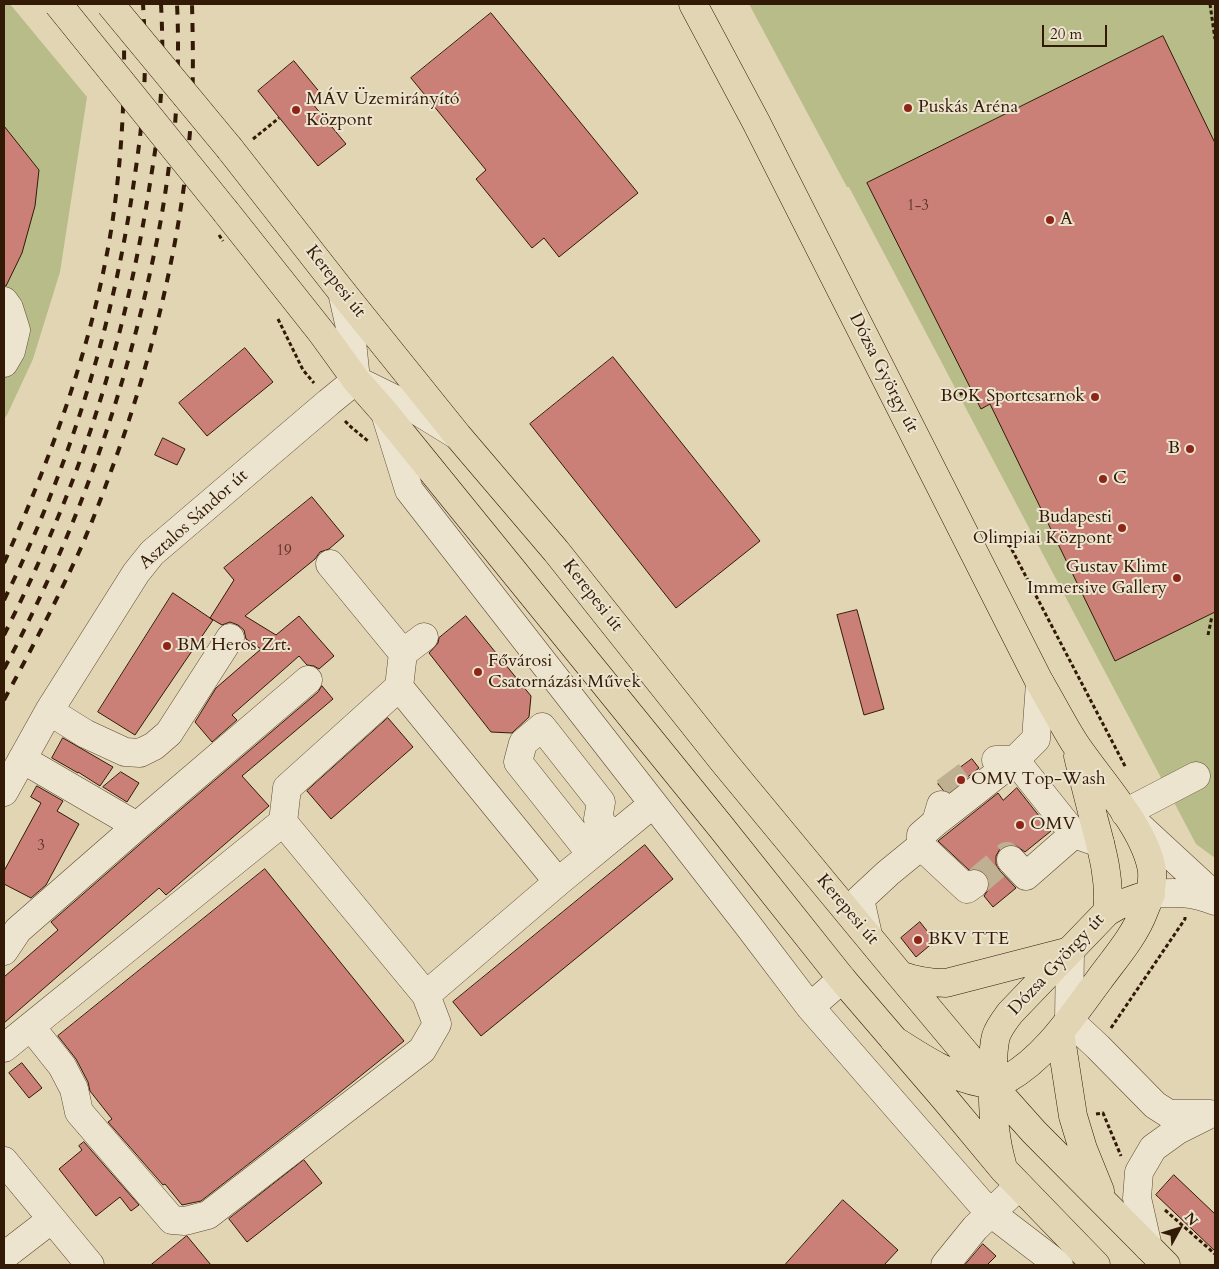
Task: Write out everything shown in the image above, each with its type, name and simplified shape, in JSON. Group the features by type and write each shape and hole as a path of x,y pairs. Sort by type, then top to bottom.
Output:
{"main road":[{"path":"58,4 316,325 356,380 385,413 721,827 842,980 1012,1178 1096,1265"},
{"name":"Kerepesi út","path":"110,4 241,144 342,292 458,436 556,551 723,761 900,975 1034,1132 1157,1256"},
{"name":"Dózsa György út","path":"693,4 756,122 1040,683 1074,742 1139,834 1147,853 1152,873 1151,894 1140,920 1125,945 1064,1026 1026,1066 1002,1082 992,1085 993,1052 996,1036 1010,1012 1107,912 1109,899 1108,884 1100,843 1074,742"},
{"path":"1107,912 1120,904 1151,894"},
{"path":"900,975 913,980 946,983 1070,951"},
{"path":"1064,1026 1073,1116 1083,1149 1106,1204"},
{"path":"894,1040 933,1064 961,1077 992,1085 997,1147 1012,1178"}],"street":[{"path":"342,292 351,332 356,380 412,408 458,436"},
{"path":"4,301 9,308 16,330 10,351 4,363"},
{"name":"Asztalos Sándor út","path":"4,792 49,711 136,573 152,553 356,380"},
{"path":"385,413 409,490 810,1007 979,1201 991,1213 1059,1265"},
{"path":"330,564 403,654"},
{"path":"4,1048 283,822 287,788 399,687 403,654 424,636"},
{"path":"49,711 86,734 125,752 140,753 154,746 169,733 230,638"},
{"path":"4,951 18,930 308,680"},
{"path":"974,884 968,889 921,846 921,835 1015,760 1036,739 1040,683"},
{"path":"399,687 558,882"},
{"path":"591,854 518,762 522,743 542,727 601,802 598,819 613,836"},
{"path":"22,759 137,826"},
{"path":"978,767 987,761 1015,760"},
{"path":"1015,760 1074,834 1100,843"},
{"path":"1125,813 1196,776"},
{"path":"936,822 945,792"},
{"path":"426,995 591,854 653,804"},
{"name":"Dózsa György út","path":"1125,813 1215,896"},
{"path":"31,1027 62,1066 74,1089 80,1112 172,1220 185,1221 208,1214 422,1050 436,1024 426,995 283,822"},
{"path":"1011,860 1026,876 1074,834"},
{"path":"868,935 860,899 921,846"},
{"path":"1151,894 1187,893 1215,900"},
{"path":"1070,951 1064,1026 1098,1047 1155,1105 1168,1114 1213,1113"},
{"path":"810,1007 842,980"},
{"path":"1157,1256 1137,1198 1139,1172 1153,1148 1178,1130 1213,1113"},
{"path":"4,1161 90,1265"},
{"path":"944,1265 974,1228 991,1213 1012,1178"},
{"path":"4,1256 52,1219"}],"path":[{"path":"1210,4 1215,39"},
{"path":"241,144 279,118"},
{"path":"274,314 304,370 329,402"},
{"path":"948,400 971,389"},
{"path":"1208,635 1212,616"},
{"path":"1073,1116 1103,1113 1121,1158 1142,1168"},
{"path":"1161,1206 1215,1254"}],"green space":[{"path":"4,4 10,4 87,97 60,272 33,359 4,419"},
{"name":"BOK Sportcsarnok","path":"749,4 1215,4 1215,858 1196,844 849,187 847,187"}],"building":[{"path":"491,13 638,193 559,257 544,238 532,248 476,179 486,170 411,78"},
{"name":"BOK Sportcsarnok","path":"1163,36 1215,143 1215,612 1115,661 990,404 981,409 867,183"},
{"name":"MÁV Üzemirányító Központ","path":"294,61 322,95 312,103 346,144 318,166 258,91"},
{"path":"4,126 39,170 35,206 22,253 6,286 4,286"},
{"path":"245,348 273,382 207,436 179,403"},
{"path":"613,357 760,541 676,608 530,424"},
{"path":"163,438 185,449 177,465 155,455"},
{"path":"312,497 344,536 329,549 320,552 315,559 245,616 276,635 299,616 334,656 319,669 307,665 299,656 232,715 237,720 212,742 195,722 216,688 261,649 246,639 244,630 238,625 230,622 222,625 210,618 234,580 224,568"},
{"name":"BM Heros Zrt.","path":"173,593 213,620 135,735 98,712"},
{"path":"857,610 884,709 864,715 837,615"},
{"name":"Fővárosi Csatornázási Művek","path":"466,616 531,696 529,717 512,733 491,732 429,653 438,643 439,638"},
{"path":"322,686 333,699 242,776 269,806 166,895 159,888 4,1023 4,977 58,930 51,922 318,692"},
{"path":"388,718 413,747 331,819 307,791"},
{"path":"63,738 113,767 100,786 52,758"},
{"path":"972,759 979,768 949,792 943,790 938,784"},
{"path":"121,772 139,783 127,802 103,787"},
{"path":"37,786 63,801 57,811 79,824 46,885 31,898 4,884 4,871 41,803 31,797"},
{"path":"1017,788 1051,831 1025,852 1015,845 1007,845 1000,849 996,856 996,864 1016,888 993,907 984,896 990,883 986,875 980,870 973,868 969,870 938,841 998,793 1003,800"},
{"path":"645,845 673,879 481,1036 453,1002"},
{"path":"265,869 404,1041 201,1201 182,1205 108,1122 112,1119 90,1091 88,1082 76,1059 58,1036"},
{"name":"BKV TTE","path":"920,922 935,941 916,957 901,938"},
{"path":"22,1063 42,1088 29,1098 9,1073"},
{"path":"84,1142 139,1205 131,1211 120,1197 96,1216 59,1169 82,1150 79,1146"},
{"path":"304,1160 322,1183 247,1242 229,1219"},
{"path":"1174,1175 1215,1214 1215,1251 1156,1195"},
{"path":"843,1200 898,1250 884,1265 785,1265"},
{"path":"187,1236 211,1265 151,1265"},
{"path":"983,1244 996,1256 987,1265 965,1265"}],"tunnel":[{"path":"945,792 978,767"},
{"path":"974,884 1007,856 1011,860"}],"railway":[{"path":"4,563 39,480 70,394 84,351 105,263 113,218 121,138 124,85 123,4"},
{"path":"4,600 27,551 67,451 85,399 113,295 133,188 141,126 145,68 143,4"},
{"path":"4,635 22,599 67,495 97,412 121,326 140,239 157,137 162,75 161,4"},
{"path":"4,669 29,620 74,520 111,418 141,312 160,224 175,130 178,64 177,4"},
{"path":"4,700 52,608 85,538 124,435 147,361 174,248 186,171 192,100 192,4"}],"place":[{"name":"Puskás Aréna","path":"908,108"},
{"name":"MÁV Üzemirányító Központ","path":"296,110"},
{"name":"A","path":"1050,220"},
{"name":"BOK Sportcsarnok","path":"1095,397"},
{"name":"B","path":"1190,449"},
{"name":"C","path":"1103,479"},
{"name":"Budapesti Olimpiai Központ","path":"1122,528"},
{"name":"Gustav Klimt Immersive Gallery","path":"1177,578"},
{"name":"BM Heros Zrt.","path":"167,646"},
{"name":"Fővárosi Csatornázási Művek","path":"478,672"},
{"name":"OMV Top-Wash","path":"961,780"},
{"name":"OMV","path":"1020,825"},
{"name":"BKV TTE","path":"918,940"}]}
